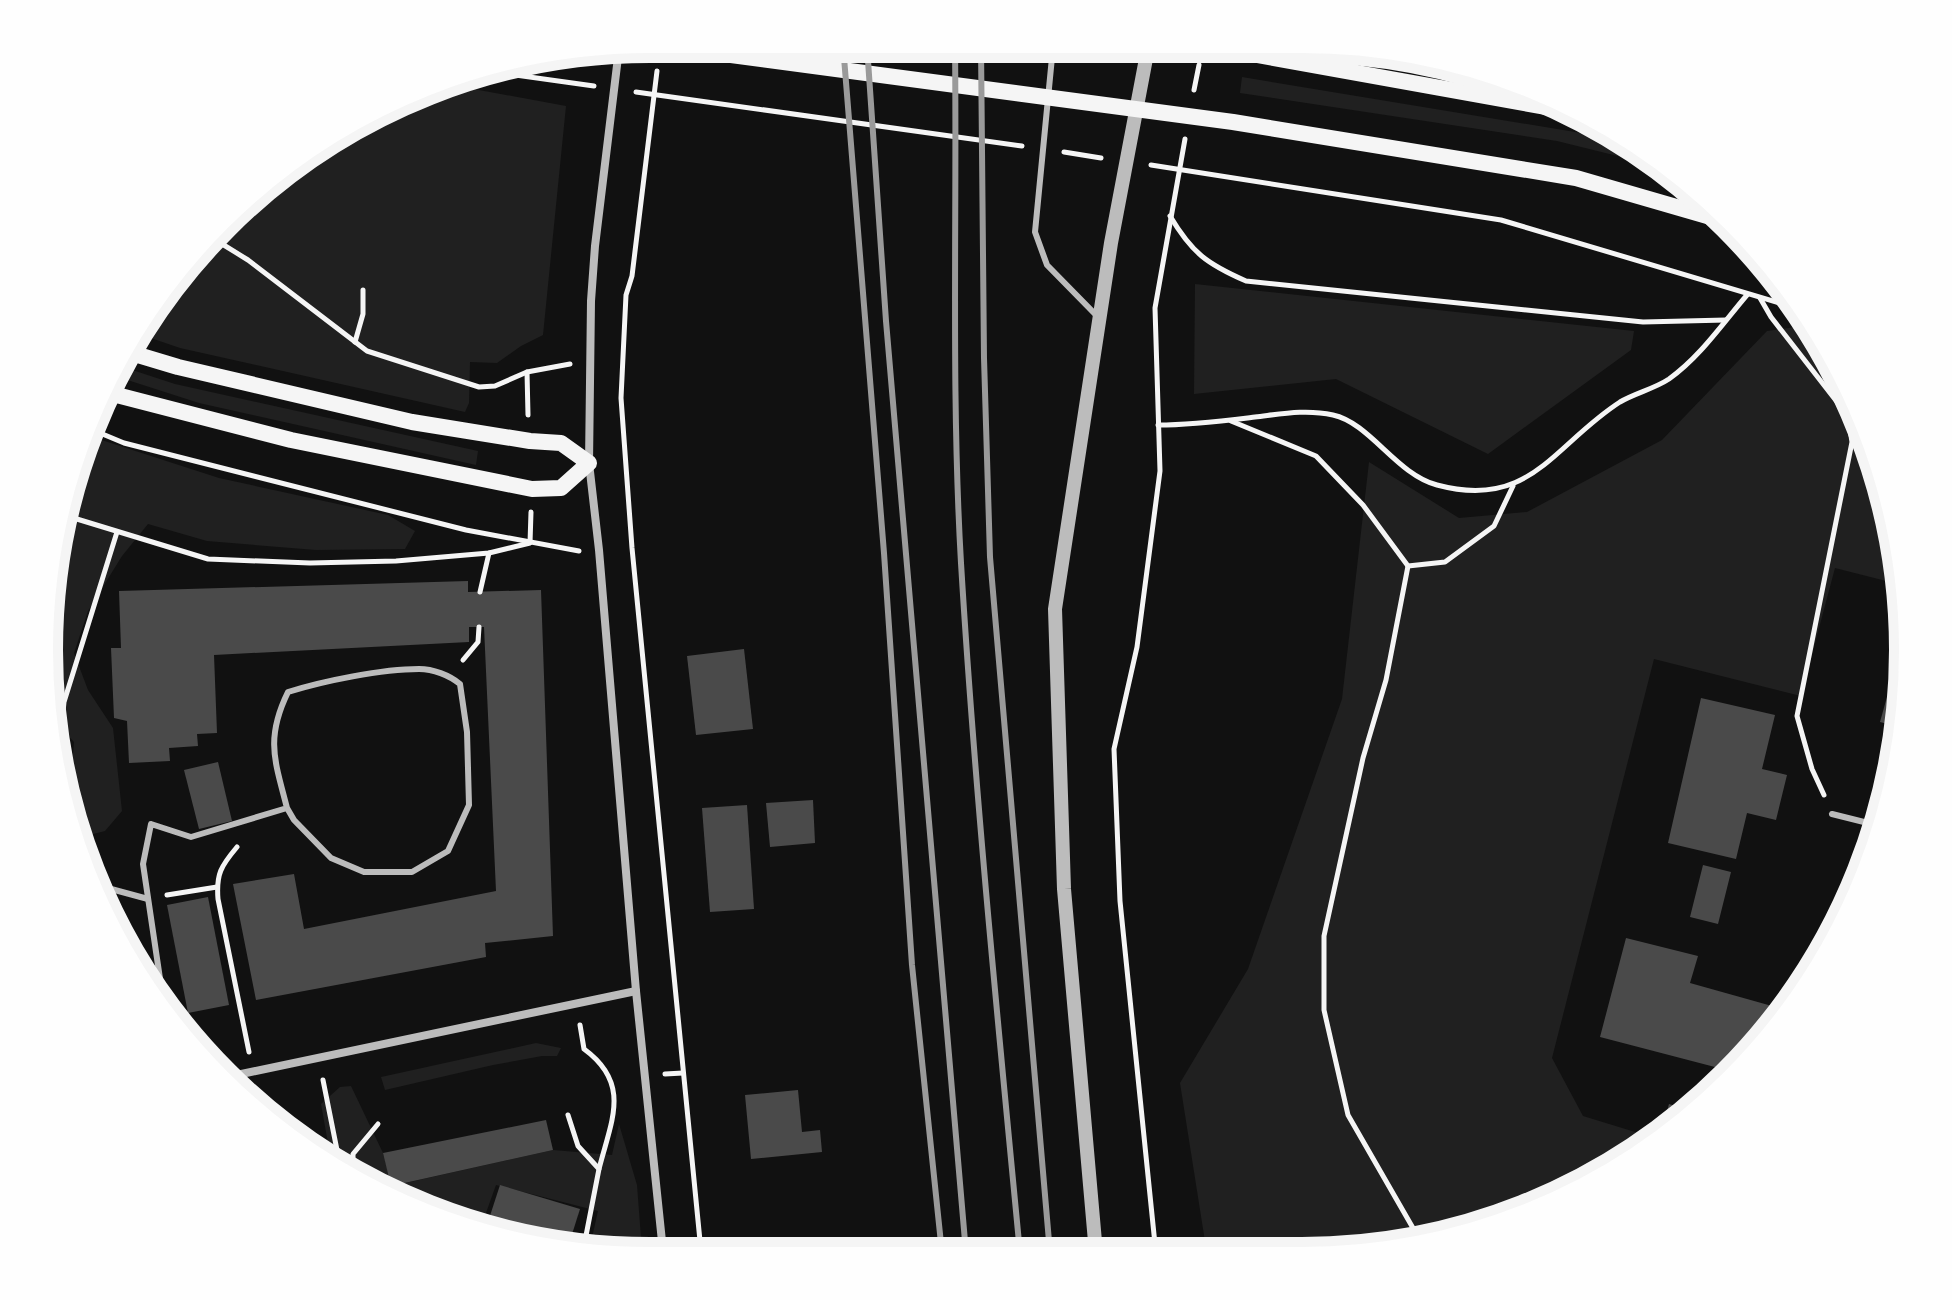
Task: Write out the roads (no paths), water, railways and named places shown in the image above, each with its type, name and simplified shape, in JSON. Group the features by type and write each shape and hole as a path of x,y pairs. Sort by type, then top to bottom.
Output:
{"main road":[{"path":"753,58 1233,122 1576,178 1702,214"},
{"path":"1280,58 1532,104"},
{"path":"116,395 291,440 532,489 561,488 589,463 561,443 412,422 137,355"}],"street":[{"path":"1095,1242 1064,889 1055,609 1111,243 1146,58"},
{"path":"618,59 595,246 589,363 589,463 636,991 662,1242"},
{"path":"238,1075 636,991"}],"lane":[{"path":"1052,58 1035,232 1047,265 1099,318"},
{"path":"421,669 450,676 460,684 467,732 469,805 448,851 412,872 364,872 331,858 294,820 287,808 272,749 277,714 288,692 315,684 421,669"},
{"path":"161,983 143,864 151,824 191,837 287,808"},
{"path":"1832,814 1868,823"},
{"path":"108,888 148,899"}],"railway":[{"path":"844,58 884,553 912,965 941,1242"},
{"path":"868,58 886,321 965,1242"},
{"path":"955,58 955,369 961,563 980,822 1019,1242"},
{"path":"981,58 984,358 990,557 1049,1242"}]}
